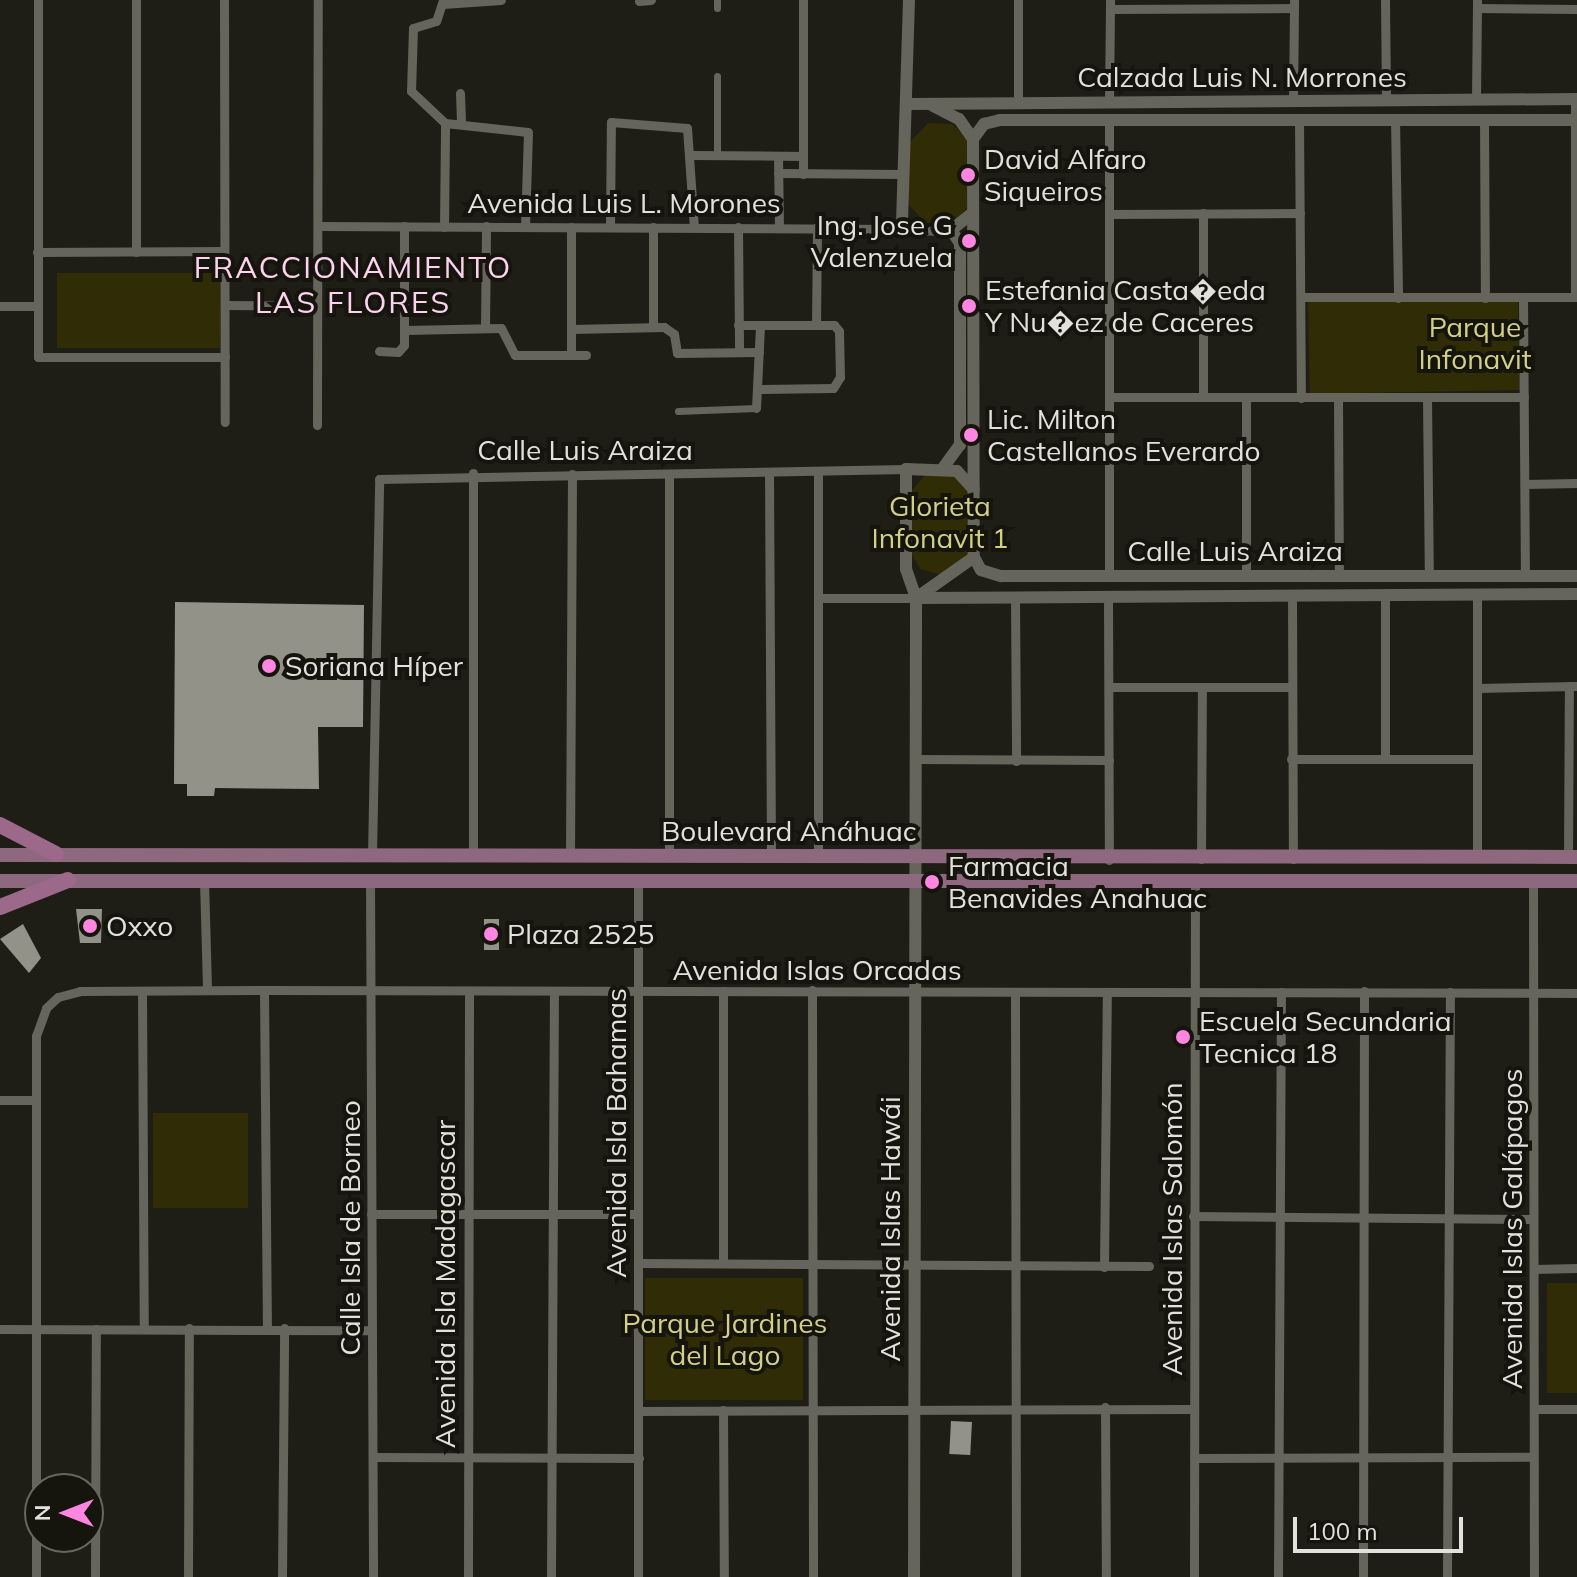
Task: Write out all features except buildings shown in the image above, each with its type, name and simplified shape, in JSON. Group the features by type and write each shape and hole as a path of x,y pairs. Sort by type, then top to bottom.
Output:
{"highway":[{"path":"0,825 56,854"},
{"path":"0,907 68,880"}],"main road":[{"name":"Boulevard Anáhuac","path":"0,855 1109,860 1573,858"},
{"name":"Boulevard Anáhuac","path":"0,881 1577,881"}],"street":[{"path":"38,0 38,357 225,357"},
{"path":"136,0 136,252"},
{"path":"224,0 225,422"},
{"path":"317,425 318,0"},
{"path":"501,0 443,2 436,21 413,28 411,91 445,123 528,132 525,227"},
{"path":"639,1 651,0"},
{"path":"803,0 803,174"},
{"path":"902,229 901,174 908,104 909,0"},
{"path":"1018,0 1018,102"},
{"path":"1385,0 1386,100"},
{"path":"1109,102 1110,4 1294,4 1293,102"},
{"path":"1476,99 1477,4 1571,6"},
{"path":"717,76 717,155"},
{"path":"460,93 461,124"},
{"path":"1301,297 1576,297 1576,99"},
{"name":"Calzada Luis N. Morrones","path":"908,104 1576,99"},
{"path":"1139,102 1139,120"},
{"path":"916,598 974,557 973,139 953,114 925,104"},
{"path":"1109,119 1109,575"},
{"path":"1395,119 1398,298"},
{"path":"1299,120 1301,398"},
{"path":"1484,120 1485,298"},
{"name":"Calzada Luis N. Morrones","path":"973,139 994,121 1576,120"},
{"path":"610,227 611,122 687,128 693,155 694,227"},
{"path":"444,227 445,123"},
{"path":"693,155 803,156"},
{"path":"778,156 779,227"},
{"path":"778,173 901,174"},
{"path":"973,213 951,230 960,243 960,445 943,468 962,474 974,490"},
{"path":"1203,213 1203,397"},
{"path":"1109,214 1300,213"},
{"name":"Avenida Luis L. Morones","path":"318,226 951,230"},
{"path":"379,351 403,350 404,226"},
{"path":"485,328 486,226"},
{"path":"571,227 571,354"},
{"path":"653,227 653,326"},
{"path":"738,227 739,352"},
{"path":"816,325 817,227"},
{"path":"37,252 224,251"},
{"path":"1523,298 1525,575"},
{"path":"225,305 317,306"},
{"path":"0,306 38,306"},
{"path":"738,325 816,325 839,331 836,386 760,389"},
{"path":"678,411 756,408 760,389 760,325"},
{"path":"571,329 653,326 671,329 677,353 759,352"},
{"path":"405,330 501,328 520,356 586,355"},
{"path":"1109,397 1524,397"},
{"path":"1427,397 1429,574"},
{"path":"1246,398 1246,575"},
{"path":"1338,398 1339,575"},
{"name":"Calle Luis Araiza","path":"372,855 379,479 473,473 669,475 943,468"},
{"name":"Avenida Islas Hawái","path":"906,469 906,569 916,598 914,1577"},
{"path":"818,472 818,858"},
{"path":"473,473 473,856"},
{"path":"769,473 771,858"},
{"path":"570,856 572,474"},
{"path":"669,475 669,857"},
{"path":"1525,484 1577,483"},
{"name":"Calle Luis Araiza","path":"974,557 988,574 1577,576"},
{"path":"1160,576 1160,597"},
{"path":"1385,594 1385,759"},
{"path":"1477,594 1477,858"},
{"name":"Calle Luis Araiza","path":"820,598 1577,594"},
{"path":"1292,595 1293,859"},
{"path":"1015,598 1016,761"},
{"path":"1108,598 1109,860"},
{"path":"1477,688 1573,686 1573,858"},
{"path":"1109,687 1291,687"},
{"path":"1201,859 1202,688"},
{"path":"917,759 1109,760"},
{"path":"1291,759 1477,759"},
{"name":"Calle Isla de Borneo","path":"370,879 373,1577"},
{"path":"204,880 207,990"},
{"name":"Avenida Islas Galápagos","path":"1533,880 1534,1577"},
{"name":"Avenida Isla Bahamas","path":"638,881 638,1577"},
{"name":"Avenida Islas Salomón","path":"1194,1577 1195,882"},
{"path":"264,990 267,1328"},
{"path":"812,990 813,1577"},
{"path":"142,991 144,1329"},
{"name":"Avenida Islas Orcadas","path":"35,1100 36,1036 46,1008 58,997 142,991 1577,993"},
{"name":"Avenida Isla Madagascar","path":"468,1577 466,1214 469,991"},
{"path":"551,1577 554,991"},
{"path":"723,991 723,1263"},
{"path":"1363,1577 1364,991"},
{"path":"1015,992 1016,1577"},
{"path":"1104,1267 1107,992"},
{"path":"1278,1577 1281,992"},
{"path":"1447,1577 1450,992"},
{"path":"0,1100 35,1100 36,1577"},
{"path":"371,1214 638,1214"},
{"path":"1193,1216 1533,1219"},
{"path":"638,1263 811,1267 1149,1266"},
{"path":"1534,1269 1577,1268"},
{"path":"188,1577 189,1328"},
{"path":"282,1577 284,1328"},
{"path":"0,1329 372,1330"},
{"path":"95,1577 96,1329"},
{"path":"639,1411 811,1406 1194,1409"},
{"path":"1105,1407 1106,1577"},
{"path":"1534,1409 1577,1409"},
{"path":"723,1410 724,1577"},
{"path":"373,1457 639,1458"},
{"path":"1194,1458 1533,1457"}],"green space":[{"path":"928,123 952,124 968,139 967,210 947,226 928,226 909,205 908,144"},
{"path":"57,273 220,273 220,348 57,348"},
{"name":"Parque Infonavit","path":"1518,298 1520,390 1310,394 1308,302"},
{"name":"Glorieta Infonavit 1","path":"926,474 956,475 970,494 969,555 942,575 920,569 910,551 909,494"},
{"path":"153,1113 248,1113 248,1208 153,1208"},
{"name":"Parque Jardines del Lago","path":"645,1278 803,1278 803,1400 645,1400"},
{"path":"1547,1283 1577,1283 1577,1393 1547,1393"}],"place":[{"name":"David Alfaro Siqueiros","path":"968,175"},
{"name":"Ing. Jose G Valenzuela","path":"969,241"},
{"name":"Estefania Casta�eda Y Nu�ez de Caceres","path":"969,306"},
{"name":"Lic. Milton Castellanos Everardo","path":"971,435"},
{"name":"Soriana Híper","path":"269,666"},
{"name":"Farmacia Benavides Anahuac","path":"932,882"},
{"name":"Oxxo","path":"90,926"},
{"name":"Plaza 2525","path":"491,934"},
{"name":"Escuela Secundaria Tecnica 18","path":"1183,1037"}],"district":[{"name":"FRACCIONAMIENTO LAS FLORES","path":"353,284"}]}
